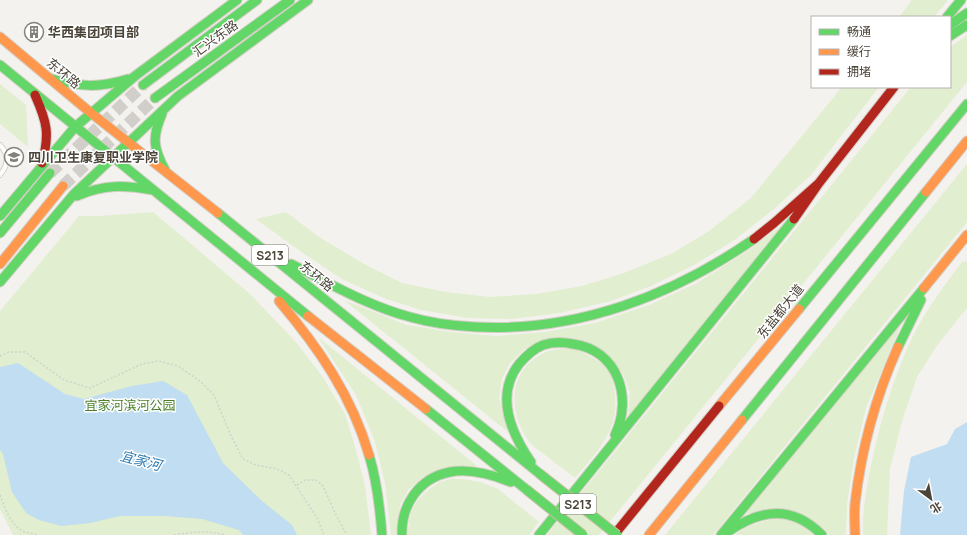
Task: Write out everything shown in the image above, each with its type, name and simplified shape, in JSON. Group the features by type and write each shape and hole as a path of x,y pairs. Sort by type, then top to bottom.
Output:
{"main road":[{"path":"0,216 41,166 75,128 91,113 134,76 237,0"},
{"name":"汇兴东路","path":"143,85 257,0"},
{"name":"汇兴东路","path":"155,98 290,0"},
{"path":"0,282 69,200 178,96 308,0"},
{"path":"948,16 961,0"},
{"path":"951,24 967,13"},
{"path":"951,35 967,25"},
{"name":"东环路","path":"0,37 91,113 264,249 527,490 583,535"},
{"name":"东环路","path":"0,65 75,128 113,157 250,269 422,394 540,474 617,535"},
{"path":"50,78 72,85 90,86 112,84 134,76"},
{"path":"539,535 791,224 819,183 893,88"},
{"path":"35,93 45,117 48,135 47,148 41,166"},
{"name":"东盐都大道","path":"614,535 967,104"},
{"path":"165,108 157,125 154,140 157,156 168,174"},
{"path":"649,535 967,141"},
{"path":"0,233 50,173"},
{"path":"264,249 362,299 411,318 452,326 498,329 546,325 595,315 631,304 646,299 694,276 746,245 782,216 819,183"},
{"path":"69,200 88,191 106,186 126,185 153,190"},
{"path":"0,264 63,186"},
{"path":"722,535 967,235"},
{"path":"250,269 300,325 349,398 368,446 374,469 378,491 382,535"},
{"path":"855,535 855,505 874,408 897,348 934,276"},
{"path":"540,474 526,456 518,441 509,416 506,398 512,375 519,363 530,353 544,345 564,342 584,346 609,362 617,375 623,391 623,412 618,429 608,450"},
{"path":"402,535 401,527 408,502 418,489 433,478 451,472 468,472 491,475 527,490"},
{"path":"722,535 738,524 756,516 776,512 795,515 810,522 822,535"}],"lane":[{"path":"0,145 6,153 7,161 6,166 0,175"}],"path":[{"path":"0,356 9,352 25,352 64,380 90,388 142,364 158,361 178,366 201,382 214,395 231,436 243,459 256,465 277,469 289,475 297,485 324,535"},
{"path":"297,485 305,480 316,480 323,486 347,535"},
{"path":"0,495 5,510 16,526 24,532 38,535"},
{"path":"174,535 191,532 214,532 225,535"}],"green space":[{"path":"912,0 948,0 935,16 900,16"},
{"path":"967,35 967,82 599,535 547,535 910,88 951,88 951,46"},
{"path":"0,84 26,105 28,147 0,124"},
{"path":"841,88 878,88 811,175 775,208 736,239 696,264 651,286 611,301 560,313 512,319 468,318 421,310 386,299 342,279 256,219 286,212 319,237 364,264 402,283 446,292 490,297 536,294 582,286 624,273 673,253 709,231 751,198"},
{"path":"967,164 967,222 713,535 665,535"},
{"name":"宜家河滨河公园","path":"153,212 249,293 295,341 322,376 345,414 365,486 371,535 13,535 0,509 0,311 79,216"},
{"path":"785,223 628,417 630,392 622,372 598,347 525,349 510,363 502,379 499,398 508,432 344,300 407,325 451,332 497,336 545,332 595,323 649,305 697,283 749,250"},
{"path":"967,261 967,308 938,344 917,377 902,421 890,469 887,535 863,535 864,508 868,481 880,426 904,355 917,328 929,308 962,262"},
{"path":"903,320 866,408 854,458 847,504 846,535 829,535 825,529 746,513"},
{"path":"318,337 477,466 423,477 409,489 400,505 396,535 391,535 385,483 375,442 356,395"},
{"path":"561,348 578,351 603,364 611,376 615,392 615,415 610,430 597,452 575,478 531,444 523,432 515,406 515,393 518,381 524,369 533,360 546,352"},
{"path":"462,479 481,482 498,489 539,522 529,535 408,535 410,516 417,501 432,487 442,481"},
{"path":"776,519 796,523 813,535 735,535 755,524"}],"water":[{"name":"宜家河","path":"18,363 65,394 84,399 132,386 163,381 187,395 223,463 262,501 292,525 297,535 243,535 239,530 202,519 165,516 120,516 90,523 61,526 39,520 26,513 12,492 3,454 0,450 0,367"},
{"path":"967,422 967,535 900,535 904,491 911,457 947,444 955,429"}],"tunnel":[{"path":"50,173 143,85"},
{"path":"63,186 155,98"}],"traffic: fast":[{"path":"0,216 75,127 135,76 237,0"},
{"path":"143,85 257,0"},
{"path":"155,98 290,0"},
{"path":"0,282 74,194 178,96 308,0"},
{"path":"948,16 961,0"},
{"path":"951,24 967,13"},
{"path":"951,35 967,25"},
{"path":"0,65 308,316"},
{"path":"52,79 81,85 108,84 128,79"},
{"path":"799,309 967,104"},
{"path":"162,114 155,136 155,142 158,155 165,170"},
{"path":"0,233 50,173"},
{"path":"77,196 96,189 115,187 133,187 153,190"},
{"path":"742,420 926,192"},
{"path":"218,213 540,474"},
{"path":"539,535 794,219"},
{"path":"291,264 379,307 410,317 434,323 459,326 514,327 551,323 587,316 622,306 657,293 690,278 754,239"},
{"path":"721,535 924,288"},
{"path":"898,347 921,300"},
{"path":"531,462 517,439 508,414 508,388 512,376 519,364 533,351 543,345 565,343 588,348 601,356 611,366 618,378 622,406 620,421 615,435"},
{"path":"426,409 527,490"},
{"path":"369,455 378,495 382,535"},
{"path":"402,535 405,513 414,494 429,480 439,475 450,472 465,471 489,475 511,482"},
{"path":"540,474 617,535"},
{"path":"527,490 583,535"},
{"path":"729,531 753,518 777,514 788,515 799,519 811,525 822,535"}],"traffic: slow":[{"path":"0,37 91,113 218,213"},
{"path":"926,192 967,141"},
{"path":"0,264 63,186"},
{"path":"924,288 967,235"},
{"path":"279,301 307,336 332,373 353,413 362,433 369,455"},
{"path":"719,406 799,309"},
{"path":"308,316 426,409"},
{"path":"855,535 855,504 865,444 876,404 898,347"},
{"path":"649,535 742,420"}],"traffic: jam":[{"path":"794,219 819,183 893,88"},
{"path":"35,95 45,121 46,128 46,144 42,163"},
{"path":"754,239 819,183"},
{"path":"614,535 719,406"}],"place":[{"name":"华西集团项目部","path":"34,32"},
{"name":"四川卫生康复职业学院","path":"14,157"}]}
